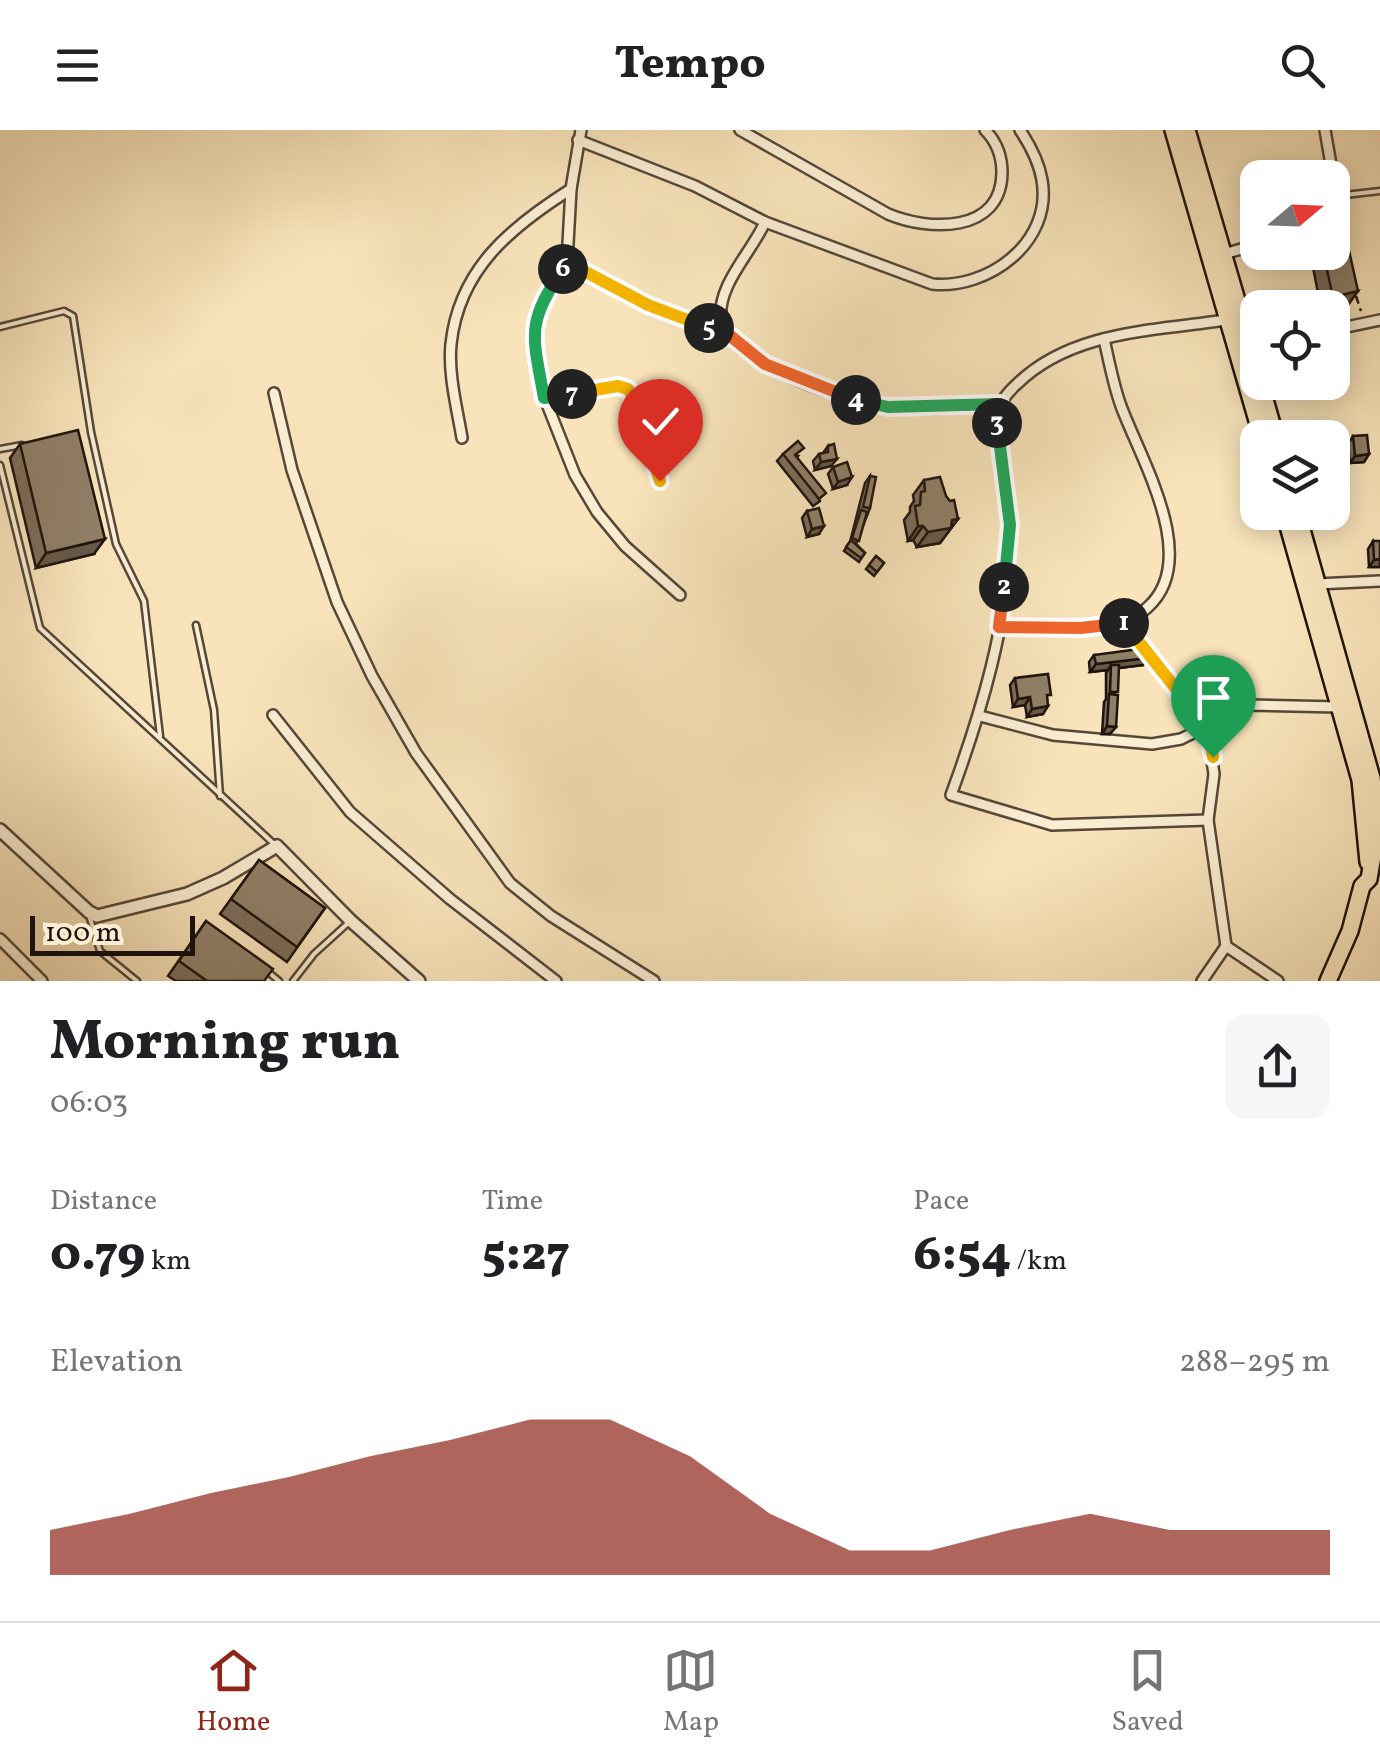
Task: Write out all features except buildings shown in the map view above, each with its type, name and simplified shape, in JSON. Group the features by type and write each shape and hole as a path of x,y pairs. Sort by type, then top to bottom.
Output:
{"highway":[{"path":"1173,130 1240,326"},
{"path":"1187,130 1224,254 1258,420"},
{"path":"1289,530 1375,842"},
{"path":"1302,530 1372,778 1375,842 1368,878 1328,981"}],"street":[{"path":"740,130 888,214 938,227 956,225 982,214 998,192 1002,179 1000,152 985,130"},
{"path":"680,596 625,546 596,512 575,474 544,398 534,329 537,310 567,262 570,189 579,135 765,222 932,284 948,286 975,281 1002,267 1021,250 1035,227 1043,183 1020,130"},
{"path":"1324,130 1329,160"},
{"path":"462,438 451,346 470,280 502,238 570,189"},
{"path":"728,334 721,317 724,299 765,222"},
{"path":"1224,254 1240,249"},
{"path":"567,262 662,312 728,334 765,364 862,402 937,408 1000,404"},
{"path":"1208,820 1052,825 951,795 980,716 999,627 1010,535 997,420 1000,404 1019,382 1064,351 1104,338 1235,318"},
{"path":"1350,325 1380,320"},
{"path":"999,627 1081,628 1126,622 1162,590 1170,556 1163,513 1117,395 1104,338"},
{"path":"544,398 618,386 628,389 660,481"},
{"path":"274,394 292,470 337,602 372,676 416,753 510,883 552,916 654,981"},
{"path":"1317,584 1380,581"},
{"path":"1126,622 1207,728 1214,774 1208,820 1226,946 1202,981"},
{"path":"980,716 1053,735 1152,744 1171,742 1207,728 1249,705 1339,707"},
{"path":"273,715 350,812 450,899 556,981"},
{"path":"0,830 97,916 187,894 223,878 276,846 418,981"},
{"path":"0,938 42,981"},
{"path":"1226,946 1278,981"}],"lane":[{"path":"1350,194 1380,191"},
{"path":"0,327 64,310 73,316 91,432 116,544 144,601 160,736"},
{"path":"0,449 36,442"},
{"path":"0,465 40,628 276,846"},
{"path":"196,625 214,710 220,796"},
{"path":"88,912 100,951 137,981"},
{"path":"293,981 314,954 351,920"},
{"path":"266,971 279,981"}],"path":[{"path":"1352,295 1358,297 1363,322"}],"route":[{"path":"660,481 628,389 618,386 544,398 536,355 537,310 567,262 662,312 728,334 765,364 862,402 937,408 1000,404 997,420 1010,545 999,627 1081,628 1126,622 1207,728 1213,757"}]}
